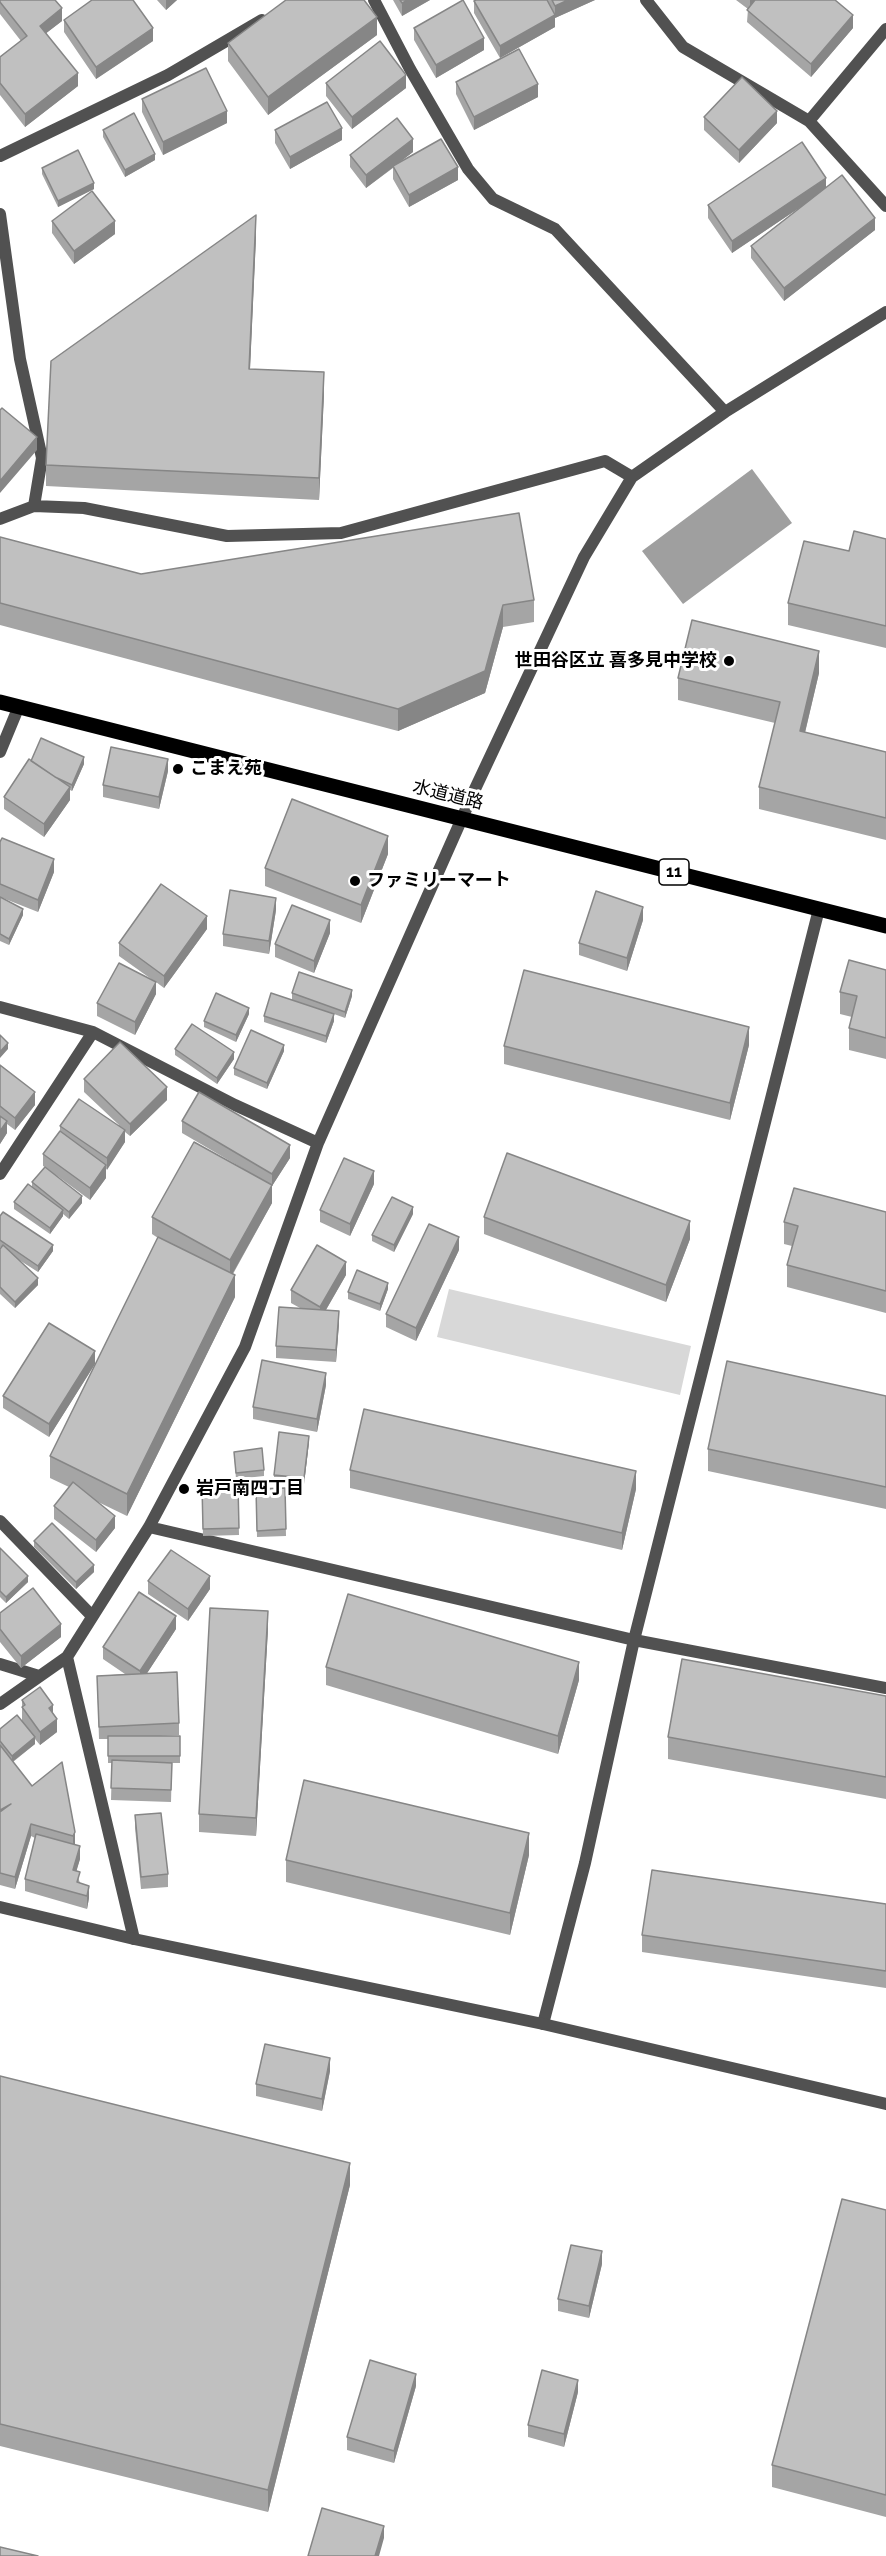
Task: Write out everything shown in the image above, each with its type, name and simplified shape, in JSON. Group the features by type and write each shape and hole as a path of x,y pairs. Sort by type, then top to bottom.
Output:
{"main road":[{"name":"水道道路","path":"0,702 886,926"}],"street":[{"path":"374,0 410,69 468,169 493,199 555,229 725,412"},
{"path":"646,0 683,47 809,121 886,206"},
{"path":"0,156 168,75 276,12"},
{"path":"809,121 886,29"},
{"path":"0,214 20,359 42,458 34,506"},
{"path":"0,1704 67,1657 149,1527 245,1347 318,1143 463,819 584,557 632,477 725,412 886,312"},
{"path":"0,519 34,506 84,508 227,536 341,532 605,462 632,477"},
{"path":"0,753 18,706"},
{"path":"543,2024 585,1863 634,1640 819,909"},
{"path":"0,1007 93,1032 235,1105 318,1143"},
{"path":"0,1174 93,1032"},
{"path":"0,1521 92,1616"},
{"path":"149,1527 634,1640 886,1688"},
{"path":"67,1657 134,1939"},
{"path":"0,1664 39,1676"},
{"path":"0,1907 134,1939 543,2024 886,2104"}],"shaded area":[{"path":"752,469 792,523 683,604 642,551"},
{"path":"449,1289 691,1346 680,1395 437,1337"}],"building":[{"path":"0,0 55,0 62,8 40,26 78,73 25,114 0,83 0,57 27,36"},
{"path":"92,0 133,0 153,28 96,67 64,20"},
{"path":"286,0 364,0 377,17 268,97 228,43"},
{"path":"463,0 484,38 436,65 414,28"},
{"path":"547,0 555,15 500,46 474,1"},
{"path":"552,0 568,0 555,6"},
{"path":"755,0 835,0 853,15 811,64 747,10"},
{"path":"380,41 406,75 352,117 326,83"},
{"path":"519,49 538,84 474,117 456,82"},
{"path":"206,68 227,111 163,142 142,99"},
{"path":"742,77 777,111 739,150 704,117"},
{"path":"327,102 342,128 290,157 275,130"},
{"path":"134,113 155,154 125,170 103,130"},
{"path":"397,118 413,139 366,175 350,155"},
{"path":"441,139 458,167 409,195 393,166"},
{"path":"802,142 826,178 732,241 708,205"},
{"path":"78,150 94,183 58,201 42,168"},
{"path":"842,175 875,218 784,288 751,246"},
{"path":"92,191 115,221 74,251 52,221"},
{"path":"256,215 249,369 324,372 319,478 46,465 51,361"},
{"path":"2,408 37,437 0,481 0,410"},
{"path":"519,513 534,600 503,605 485,671 398,709 0,603 0,537 141,574"},
{"path":"854,531 886,539 886,626 788,603 804,541 849,551"},
{"path":"692,620 819,651 800,731 886,752 886,818 759,787 780,702 678,678"},
{"path":"41,738 84,757 72,785 31,761"},
{"path":"111,747 168,759 159,797 103,785"},
{"path":"29,759 70,787 44,824 4,797"},
{"path":"292,799 388,836 361,905 265,868"},
{"path":"2,838 54,859 38,900 0,884 0,842"},
{"path":"161,884 207,916 164,976 119,943"},
{"path":"230,890 276,898 269,941 223,934"},
{"path":"596,891 643,907 627,958 579,943"},
{"path":"0,897 23,909 9,939 0,934"},
{"path":"292,905 330,920 314,961 275,944"},
{"path":"849,960 886,970 886,1038 849,1028 857,996 840,992"},
{"path":"119,963 156,982 135,1022 97,1003"},
{"path":"524,970 749,1027 730,1103 504,1046"},
{"path":"299,972 352,990 345,1012 292,993"},
{"path":"216,993 249,1008 236,1035 204,1021"},
{"path":"271,993 334,1014 326,1036 264,1016"},
{"path":"192,1024 234,1052 217,1078 175,1049"},
{"path":"251,1030 284,1045 267,1083 234,1068"},
{"path":"0,1035 8,1043 0,1052"},
{"path":"120,1042 167,1087 130,1124 84,1079"},
{"path":"0,1065 35,1092 15,1118 0,1106"},
{"path":"199,1092 290,1145 272,1174 182,1121"},
{"path":"79,1099 125,1130 107,1158 60,1126"},
{"path":"0,1116 7,1121 0,1131"},
{"path":"60,1131 106,1165 90,1188 43,1154"},
{"path":"194,1142 272,1185 230,1260 152,1217"},
{"path":"507,1153 690,1221 666,1285 484,1217"},
{"path":"344,1158 374,1171 350,1224 320,1210"},
{"path":"45,1167 82,1196 69,1212 32,1182"},
{"path":"28,1184 63,1210 50,1228 14,1202"},
{"path":"794,1188 886,1212 886,1291 787,1265 798,1226 784,1222"},
{"path":"392,1197 413,1207 394,1245 372,1235"},
{"path":"3,1212 53,1245 38,1266 0,1240 0,1216"},
{"path":"429,1224 459,1237 416,1328 386,1314"},
{"path":"158,1237 235,1275 127,1494 50,1456"},
{"path":"3,1245 38,1278 15,1302 0,1287 0,1249"},
{"path":"317,1245 346,1262 320,1307 291,1290"},
{"path":"357,1270 388,1283 380,1304 348,1292"},
{"path":"279,1307 339,1311 336,1350 276,1346"},
{"path":"49,1323 95,1351 49,1424 3,1396"},
{"path":"262,1360 326,1373 317,1419 253,1407"},
{"path":"727,1361 886,1396 886,1487 708,1449"},
{"path":"364,1409 636,1471 622,1533 350,1470"},
{"path":"279,1432 309,1436 304,1478 274,1475"},
{"path":"262,1448 264,1470 236,1473 234,1452"},
{"path":"73,1482 115,1516 96,1540 54,1506"},
{"path":"202,1486 238,1486 239,1528 203,1529"},
{"path":"285,1488 286,1529 257,1531 256,1489"},
{"path":"52,1523 94,1565 76,1582 34,1541"},
{"path":"0,1548 28,1576 6,1597 0,1591"},
{"path":"171,1550 210,1576 188,1609 148,1581"},
{"path":"33,1588 61,1624 21,1656 0,1629 0,1613"},
{"path":"139,1592 176,1616 140,1671 103,1647"},
{"path":"348,1594 579,1662 558,1736 326,1667"},
{"path":"210,1608 268,1611 256,1818 199,1814"},
{"path":"682,1659 886,1696 886,1777 668,1737"},
{"path":"177,1672 179,1723 99,1727 97,1676"},
{"path":"40,1687 53,1705 49,1708 57,1719 40,1732 22,1707 25,1705 22,1700"},
{"path":"17,1715 35,1737 12,1756 0,1741 0,1729"},
{"path":"108,1736 180,1736 180,1756 108,1756"},
{"path":"0,1745 32,1786 62,1762 75,1832 73,1836 31,1824 15,1877 0,1873 0,1812 11,1804 0,1810"},
{"path":"112,1760 172,1763 171,1790 111,1788"},
{"path":"304,1780 529,1833 510,1913 286,1860"},
{"path":"161,1813 168,1874 141,1877 135,1815"},
{"path":"36,1834 80,1846 73,1870 80,1872 77,1882 89,1886 87,1896 25,1879"},
{"path":"652,1870 886,1904 886,1971 642,1935"},
{"path":"265,2044 330,2058 322,2099 256,2084"},
{"path":"0,2076 350,2163 268,2490 0,2424"},
{"path":"842,2199 886,2210 886,2495 772,2465"},
{"path":"571,2245 602,2251 589,2306 558,2299"},
{"path":"370,2360 416,2374 394,2451 347,2437"},
{"path":"542,2370 578,2380 564,2434 528,2425"},
{"path":"322,2508 384,2526 375,2556 308,2556"},
{"path":"0,2547 38,2556 0,2556"}],"place":[{"name":"世田谷区立 喜多見中学校","path":"729,661"},
{"name":"こまえ苑","path":"178,769"},
{"name":"ファミリーマート","path":"355,881"},
{"name":"岩戸南四丁目","path":"184,1489"}]}
